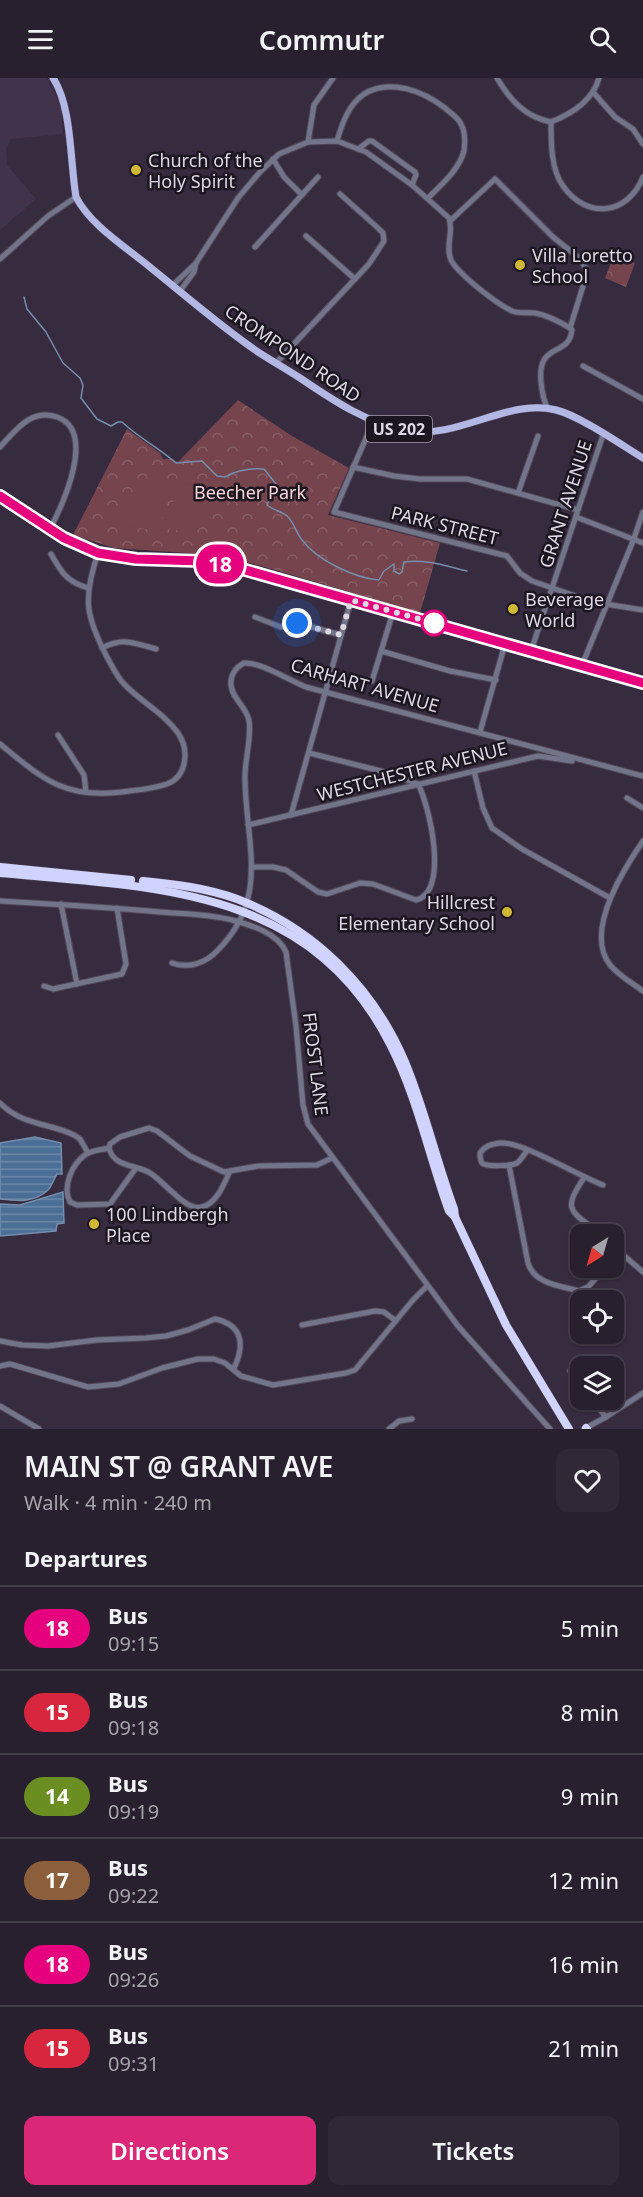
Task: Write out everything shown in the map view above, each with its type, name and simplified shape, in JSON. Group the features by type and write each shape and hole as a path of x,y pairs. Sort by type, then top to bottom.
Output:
{"highway":[{"path":"0,867 172,885 213,892 284,930 314,949 343,975 369,1007 387,1036 400,1065 449,1211 455,1217 506,1325 569,1429"},
{"path":"0,873 154,887 245,908"}],"main road":[{"name":"CROMPOND ROAD","path":"53,78 64,104 76,196 84,210 233,334 276,363 373,422 410,431 429,432 452,429 534,408 548,409 566,413 643,458"},
{"path":"0,496 79,546 98,553 136,559 202,561 235,567 643,683"}],"street":[{"path":"308,142 314,105 333,78"},
{"path":"497,78 521,110 537,120 551,122 579,106 593,92 599,78"},
{"path":"337,141 343,123 353,105 373,89 389,86 409,88 441,105 462,124 465,142 459,163 428,198"},
{"path":"593,92 615,117 633,129 643,144"},
{"path":"551,122 558,176 563,186 581,202 601,209 617,207 631,196 643,177"},
{"path":"173,285 196,263 251,181 273,159 287,149 308,142 337,141 358,149 412,185 450,221"},
{"path":"358,149 372,141 415,172 412,185"},
{"path":"273,159 288,182 302,195"},
{"path":"255,247 318,177"},
{"path":"548,409 543,401 540,368 546,356 563,346 570,338 572,330 570,328 584,283 586,268 578,257 553,237 495,179 450,221 448,247 451,259 460,272 510,310 537,313 570,328"},
{"path":"276,363 355,279 378,251 385,237 340,194"},
{"path":"0,259 48,216 76,196"},
{"path":"306,236 355,279"},
{"path":"180,291 194,272 196,263"},
{"path":"583,366 643,399"},
{"path":"0,447 22,425 36,415 43,414 60,418 71,427 76,447 71,478 50,529"},
{"path":"373,422 353,467 394,477 420,479 457,477 578,510"},
{"name":"GRANT AVENUE","path":"531,651 603,435"},
{"path":"518,493 538,436"},
{"name":"PARK STREET","path":"353,467 334,512 507,556 525,578 552,589 605,604 643,610"},
{"path":"582,665 643,512"},
{"path":"576,517 643,543"},
{"path":"0,744 45,779 68,790 101,794 146,789 170,783 183,766 186,750 177,731 161,714 123,683 102,648 91,621 88,611 88,588 98,553"},
{"path":"51,554 67,579 76,585 88,588"},
{"path":"291,815 351,600"},
{"path":"372,681 393,612"},
{"path":"255,617 281,627 297,623 341,635"},
{"path":"102,648 126,641 156,649"},
{"path":"480,732 505,644"},
{"path":"381,651 450,671 496,680"},
{"name":"CARHART AVENUE","path":"172,963 190,965 208,958 220,948 239,922 245,908 253,867 245,763 250,725 246,711 230,683 233,672 244,663 252,662 293,682 326,692 583,761"},
{"path":"58,735 84,775 86,792"},
{"path":"253,867 273,867 286,870 318,892 327,894 360,883 373,884 416,900 422,897 427,890 434,870 435,854 428,814 418,784 381,771 309,753"},
{"name":"WESTCHESTER AVENUE","path":"248,825 538,756 583,761"},
{"path":"583,761 643,776"},
{"path":"474,771 483,808 492,828 522,849 610,898"},
{"path":"627,798 643,808"},
{"path":"643,841 610,898 602,929 601,947 610,964 643,991"},
{"name":"FROST LANE","path":"0,901 206,916 239,922 270,935 281,943 286,952 305,1114 314,1135 458,1326 550,1429"},
{"path":"61,904 77,984"},
{"path":"44,986 53,989 118,976 125,970 117,908"},
{"path":"0,1103 20,1119 74,1135 80,1139 88,1153"},
{"path":"136,1168 110,1204 73,1203 66,1194 68,1181 77,1163 88,1153 108,1148 120,1137 149,1128 157,1131 190,1156 218,1171 258,1166 317,1165 332,1158"},
{"path":"527,1150 519,1161 509,1165 483,1164 480,1153 488,1145 501,1143 527,1150 603,1185"},
{"path":"108,1148 116,1159 151,1173 186,1204 195,1208 203,1207 213,1200 230,1171"},
{"path":"509,1165 528,1263 533,1274 541,1280 579,1292 588,1287 596,1278"},
{"path":"584,1178 571,1198 571,1207 587,1224"},
{"path":"624,1256 643,1271"},
{"path":"0,1366 10,1364 88,1387 119,1384 162,1368 198,1359 214,1359 234,1368 243,1377 273,1385 346,1373 355,1370 427,1286"},
{"path":"302,1326 375,1311 384,1312 396,1321"},
{"path":"0,1341 48,1346 97,1340 152,1338 188,1330 215,1319 230,1324 241,1340 241,1353 234,1368"},
{"path":"586,1429 643,1393"},
{"path":"0,1406 39,1429"},
{"path":"600,1410 606,1417"},
{"path":"389,1429 399,1421 412,1419"}],"shaded area":[{"path":"0,78 47,78 61,107 63,134 11,139 6,149 7,165 36,199 0,230"}],"green space":[{"path":"614,255 635,263 626,287 605,278"},
{"name":"Beecher Park","path":"238,400 292,436 349,468 328,515 440,543 420,613 233,559 114,548 73,535 127,429 160,453 163,459 178,462"},
{"path":"303,463 314,480 304,487 293,469"},
{"path":"176,482 220,491 213,508 203,521 188,528 170,530"},
{"path":"150,485 163,487 162,531 115,525 119,511 126,500 136,491"}],"water":[{"path":"35,1137 61,1143 62,1174 57,1174 49,1189 36,1198 19,1201 0,1199 0,1143"},
{"path":"63,1192 64,1223 57,1224 56,1231 0,1236 0,1204 20,1205"}],"waterway":[{"path":"24,297 27,309 46,332 63,363 80,378 83,385 81,398 97,419 111,426 122,422 176,463 202,461 217,476 225,477 244,470 264,469 276,484 267,505 287,516 302,540 326,561 359,576 379,580 384,571 394,564 394,571 399,574 402,572 404,562 412,561 428,562 467,571"}],"bus line":[{"name":"18","path":"0,496 64,538 98,553 136,559 202,561 235,567 643,683"}],"place":[{"name":"Church of the Holy Spirit","path":"136,170"},
{"name":"Villa Loretto School","path":"520,265"},
{"name":"Beverage World","path":"513,609"},
{"name":"Hillcrest Elementary School","path":"507,912"},
{"name":"100 Lindbergh Place","path":"94,1224"}],"route":[{"path":"297,623 341,635 351,600 434,623"}]}
